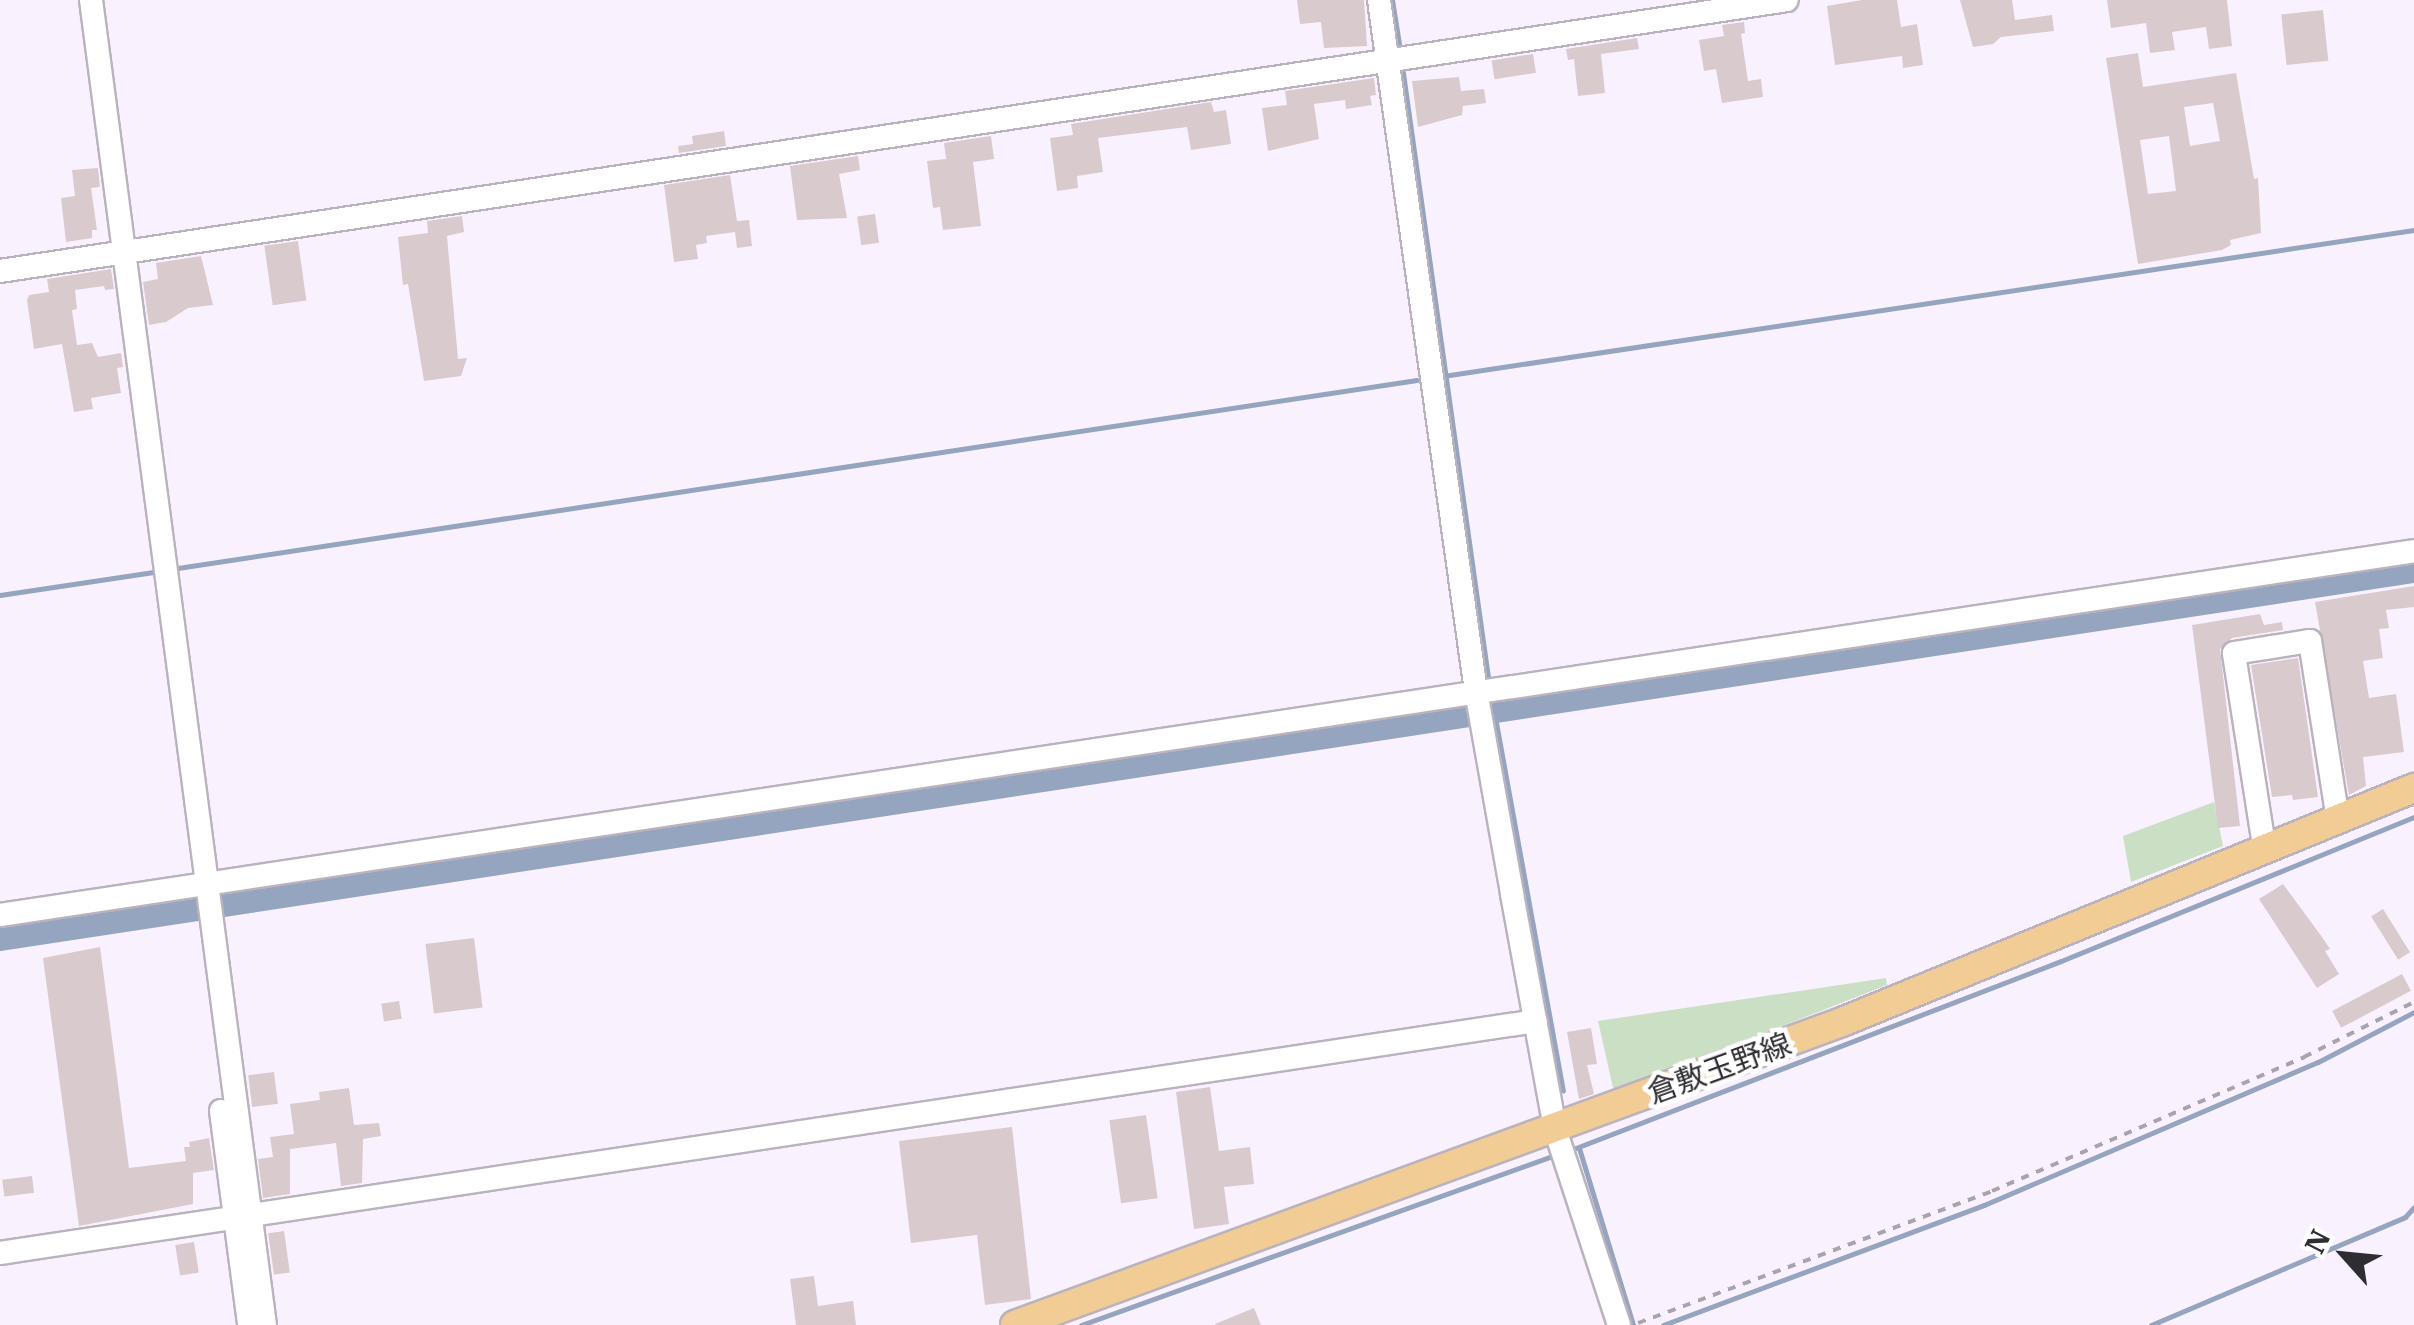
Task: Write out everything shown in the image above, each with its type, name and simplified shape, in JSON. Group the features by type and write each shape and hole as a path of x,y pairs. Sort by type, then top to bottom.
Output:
{"main road":[{"name":"倉敷玉野線","path":"1015,1325 1560,1145 1842,1022 2414,788"}],"street":[{"path":"90,0 210,896 249,1325"},
{"path":"1378,0 1391,55 1483,698 1536,1022 1560,1145 1628,1324"},
{"path":"0,271 124,245 1391,55 1787,0"},
{"path":"0,915 210,896 2414,551"},
{"path":"2265,852 2234,653 2310,641 2338,820"},
{"path":"0,1253 1536,1022"},
{"path":"221,1111 232,1142"},
{"path":"241,1216 265,1325"}],"path":[{"path":"1628,1324 1992,1190 2304,1058 2414,1002"}],"green space":[{"path":"2214,802 2223,846 2131,882 2123,836"},
{"path":"1886,978 1887,985 1614,1092 1598,1021"}],"building":[{"path":"1297,0 1364,0 1367,46 1324,48 1321,22 1300,24"},
{"path":"1897,0 1901,27 1917,24 1923,65 1903,68 1902,56 1835,65 1827,6"},
{"path":"1960,0 2012,0 2015,20 2052,15 2054,31 2001,37 1993,44 1973,47"},
{"path":"2107,0 2227,0 2232,46 2209,49 2206,27 2172,32 2175,50 2150,53 2146,23 2111,28"},
{"path":"2323,10 2328,61 2287,65 2281,14"},
{"path":"1744,22 1745,33 1741,34 1748,81 1761,79 1763,97 1722,103 1716,69 1704,71 1699,40 1724,36 1722,25"},
{"path":"1637,38 1639,49 1601,54 1605,93 1578,96 1574,59 1568,60 1566,49"},
{"path":"2138,53 2143,87 2236,73 2254,179 2258,178 2261,233 2230,240 2231,245 2222,250 2138,264 2106,58","holes":["2213,103 2220,141 2190,146 2184,107","2169,136 2176,191 2148,194 2140,140"]},
{"path":"1533,54 1536,73 1494,79 1492,61"},
{"path":"1459,77 1461,91 1484,89 1486,103 1463,106 1462,115 1418,127 1412,81"},
{"path":"1374,78 1376,95 1370,96 1372,105 1346,109 1345,100 1314,104 1319,139 1268,151 1262,108 1287,105 1285,91"},
{"path":"1211,102 1214,112 1226,110 1231,144 1191,150 1187,127 1098,138 1103,172 1077,176 1078,188 1057,191 1050,138 1073,135 1071,124"},
{"path":"724,131 726,146 679,153 678,146 693,144 692,136"},
{"path":"991,136 994,159 973,162 981,226 943,230 940,207 933,208 927,161 946,159 944,143"},
{"path":"858,156 860,170 839,174 847,218 797,220 790,166"},
{"path":"98,168 100,187 91,188 97,230 92,230 92,238 66,242 61,198 75,196 72,170"},
{"path":"730,175 737,221 749,220 752,246 737,248 735,232 706,236 707,243 696,245 698,259 674,262 664,185"},
{"path":"875,214 879,243 861,245 857,217"},
{"path":"462,216 464,232 447,236 458,359 467,358 461,376 424,381 408,284 403,285 398,237 428,233 427,221"},
{"path":"298,241 306,300 273,305 264,246"},
{"path":"201,256 213,305 188,308 166,322 149,325 143,282 158,279 156,263"},
{"path":"111,269 114,289 105,290 104,286 75,290 77,309 72,310 77,345 92,343 98,357 121,353 123,367 117,368 121,393 91,398 93,409 74,412 62,344 34,349 27,300 29,295 49,292 47,279"},
{"path":"2414,586 2414,607 2386,610 2389,628 2379,629 2383,658 2363,661 2369,698 2396,694 2404,752 2363,757 2366,786 2349,795 2315,602"},
{"path":"2260,614 2264,625 2282,622 2283,630 2232,638 2220,649 2240,826 2218,828 2192,625"},
{"path":"2298,658 2318,797 2293,800 2292,795 2272,797 2251,665"},
{"path":"2283,884 2330,949 2325,951 2339,974 2317,988 2259,899"},
{"path":"2383,909 2410,952 2398,960 2371,916"},
{"path":"474,938 483,1007 434,1013 425,944"},
{"path":"100,947 129,1168 186,1161 184,1147 190,1147 189,1142 209,1138 214,1170 193,1173 193,1204 79,1226 43,958"},
{"path":"2402,974 2411,991 2341,1028 2332,1011"},
{"path":"399,1001 402,1019 384,1022 381,1004"},
{"path":"1591,1028 1597,1064 1587,1065 1594,1094 1579,1099 1567,1032"},
{"path":"274,1072 278,1104 252,1107 248,1075"},
{"path":"1210,1087 1219,1151 1250,1147 1254,1184 1224,1187 1229,1224 1194,1229 1176,1092"},
{"path":"349,1088 354,1125 379,1123 381,1136 363,1139 362,1183 341,1186 336,1143 290,1149 290,1194 263,1198 258,1159 273,1157 270,1137 294,1134 290,1104 320,1100 319,1092"},
{"path":"1146,1115 1158,1198 1121,1203 1109,1120"},
{"path":"1012,1127 1031,1299 985,1305 977,1235 911,1243 899,1141"},
{"path":"32,1176 34,1193 4,1197 2,1180"},
{"path":"284,1231 290,1273 274,1275 268,1233"},
{"path":"194,1242 199,1273 180,1276 175,1245"},
{"path":"814,1276 818,1306 853,1301 856,1325 796,1325 790,1279"},
{"path":"1254,1308 1261,1325 1215,1325 1215,1324"}],"waterway":[{"path":"1392,0 1400,50"},
{"path":"809,137 1371,53"},
{"path":"1402,66 1489,684"},
{"path":"1443,376 2414,230"},
{"path":"171,569 1417,380"},
{"path":"0,935 2414,567"},
{"path":"0,595 160,571"},
{"path":"1491,695 1563,1090"},
{"path":"1568,1151 2061,961 2414,817"},
{"path":"1663,1325 1984,1205 2318,1062 2414,1012"},
{"path":"1579,1148 1633,1325"},
{"path":"1081,1325 1558,1154"},
{"path":"2151,1325 2405,1217 2414,1207"}]}
